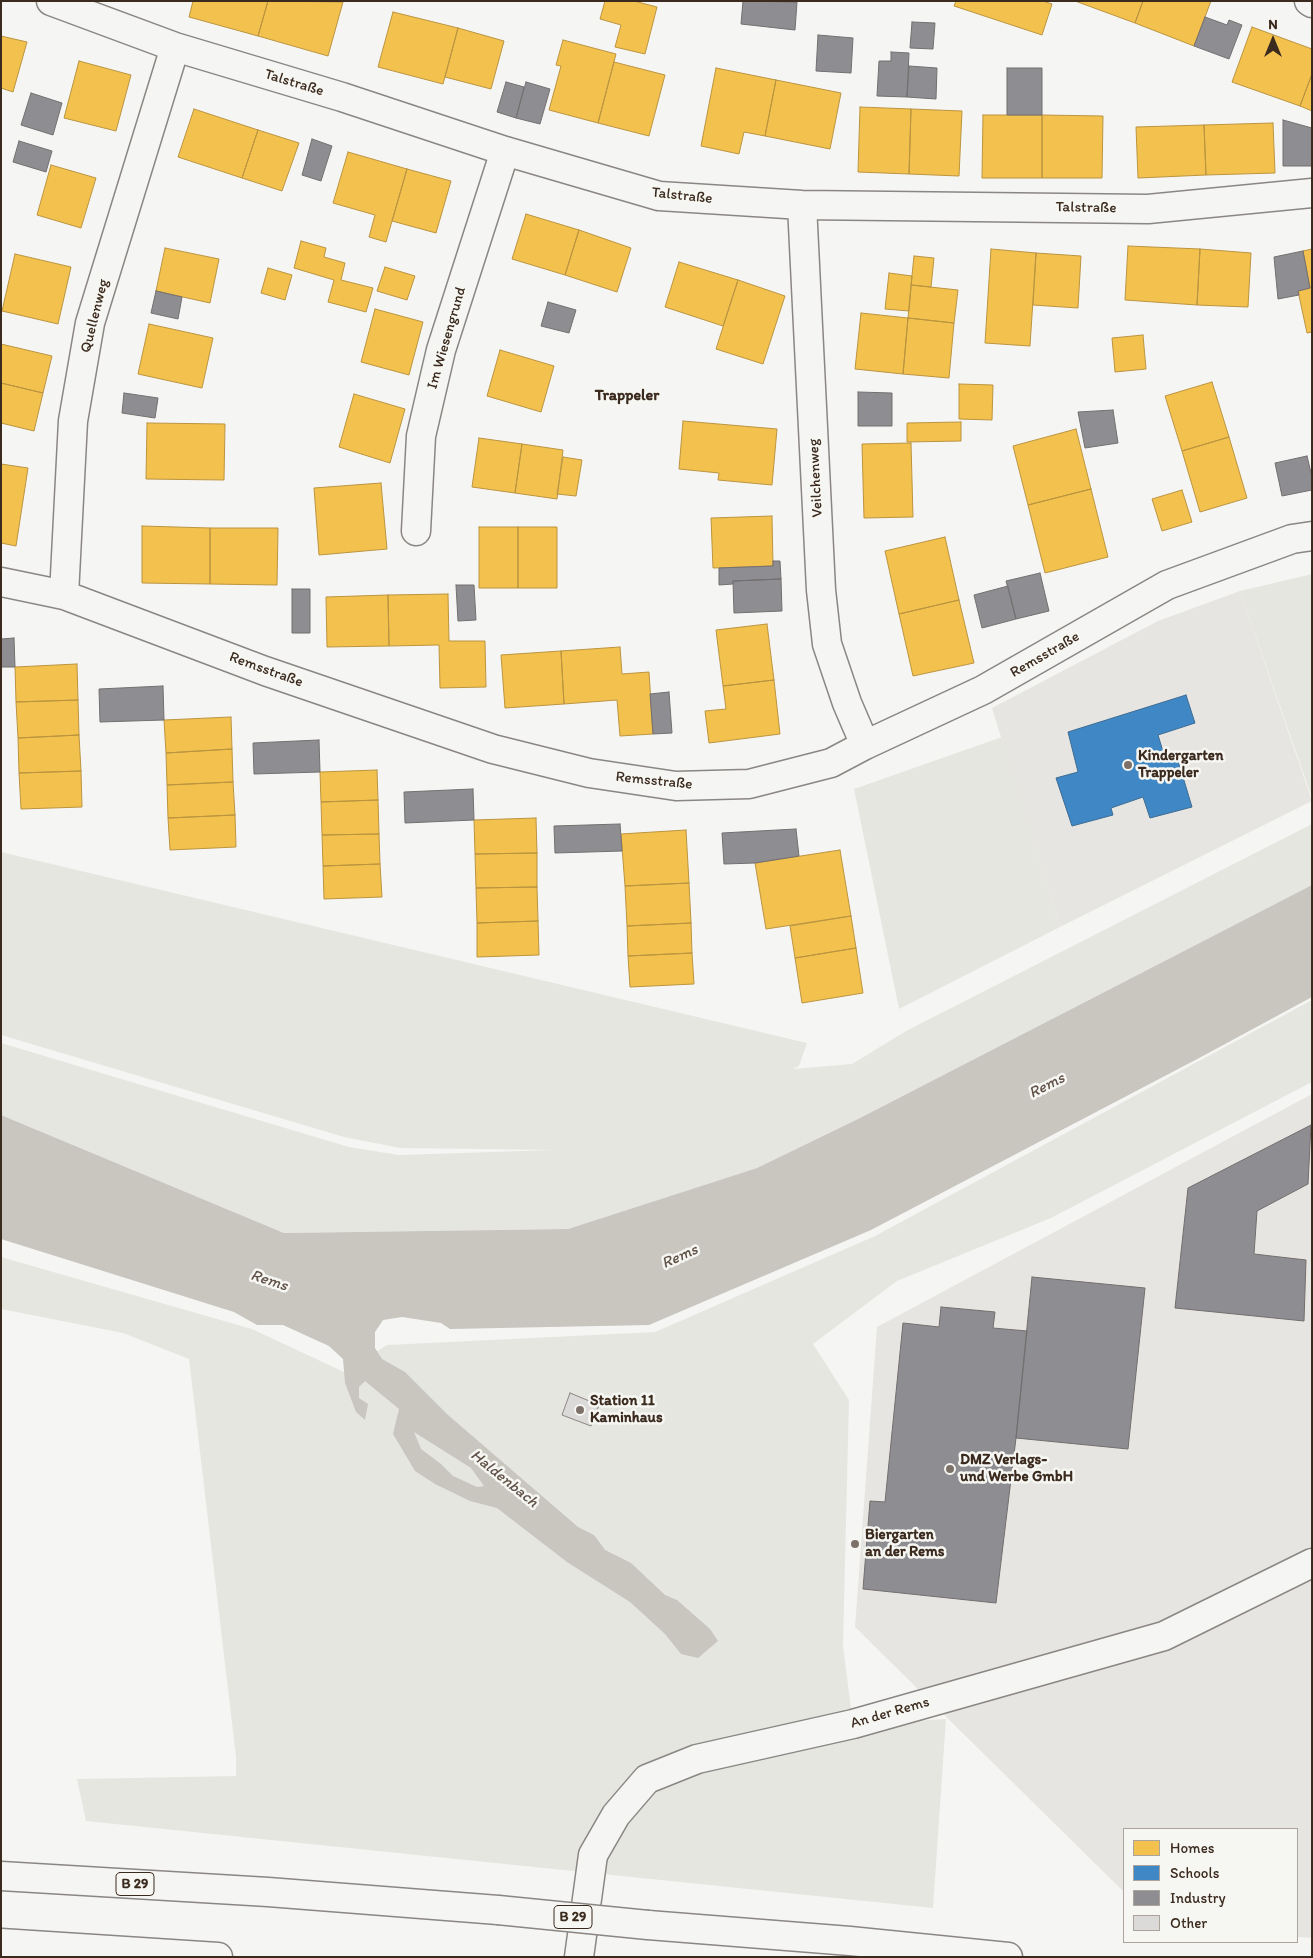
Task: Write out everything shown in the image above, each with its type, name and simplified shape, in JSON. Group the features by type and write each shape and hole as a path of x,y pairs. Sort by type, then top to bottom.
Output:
{"main road":[{"name":"Talstraße","path":"51,1 175,47 342,97 505,151 659,196 802,205 1148,209 1312,193"},
{"name":"Quellenweg","path":"64,595 73,421 90,323 175,47"},
{"name":"Im Wiesengrund","path":"416,531 421,436 441,350 505,151"},
{"name":"Veilchenweg","path":"802,205 821,590 828,644 847,703 865,744"},
{"name":"Remsstraße","path":"1,582 64,595 265,671 493,749 589,773 676,786 749,784 831,763 865,744 983,690 1167,585 1292,539 1312,536"},
{"name":"An der Rems","path":"579,1957 593,1854 616,1815 646,1779 697,1759 853,1724 1164,1636 1312,1563"},
{"name":"B 29","path":"1,1876 268,1892 498,1910 1008,1957"},
{"path":"1,1943 218,1957"}],"shaded area":[{"path":"1312,574 1312,798 1240,591"},
{"path":"1240,591 1312,801 1060,927 992,708 1158,621"},
{"path":"1002,737 1060,927 899,1009 854,789"},
{"path":"1312,824 1312,885 860,1118 757,1168 568,1229 284,1233 1,1115 1,1043 349,1147 399,1155 553,1150 400,1148 344,1137 1,1035 1,852 807,1043 799,1066 793,1069 852,1064 906,1031"},
{"path":"1312,1000 1312,1082 1051,1218 897,1281 813,1344 849,1400 843,1646 853,1724 946,1719 933,1908 86,1821 77,1779 236,1776 236,1757 189,1359 123,1333 1,1309 1,1257 252,1329 344,1372 387,1345 655,1332 875,1236"},
{"path":"1312,1094 1312,1938 1298,1937 1298,1828 1123,1828 1123,1891 855,1627 877,1327"}],"water":[{"path":"1312,885 1312,997 871,1230 649,1325 450,1329 441,1323 402,1317 383,1320 375,1332 375,1348 382,1359 405,1372 448,1415 578,1527 594,1535 605,1550 631,1563 665,1595 677,1600 710,1629 718,1641 698,1658 681,1654 665,1634 630,1602 567,1562 497,1508 470,1501 435,1484 415,1471 393,1434 399,1409 365,1381 359,1387 359,1398 368,1404 365,1420 356,1412 345,1383 343,1359 329,1346 283,1325 257,1325 234,1312 1,1239 1,1115 284,1233 568,1229 757,1168 860,1118","holes":["414,1432 471,1468 484,1486 477,1487 453,1476 421,1449"]}],"building: Homes":[{"path":"193,1 268,1 258,36 189,17"},
{"path":"268,1 343,2 328,56 258,36"},
{"path":"605,1 634,1 657,7 645,54 615,47 621,25 600,19"},
{"path":"956,1 1043,1 1052,4 1042,35 954,6"},
{"path":"1075,1 1143,1 1135,23"},
{"path":"1143,1 1211,1 1194,46 1135,23"},
{"path":"393,12 458,28 443,84 378,67"},
{"path":"1252,27 1312,49 1312,74 1300,106 1232,82"},
{"path":"458,28 504,41 491,89 445,77"},
{"path":"1,36 27,42 13,92 1,88"},
{"path":"563,40 616,54 598,123 549,110 561,66 556,65"},
{"path":"79,61 131,75 116,131 64,118"},
{"path":"614,62 665,75 649,136 598,123"},
{"path":"716,68 776,80 765,136 744,132 739,154 701,146"},
{"path":"1312,74 1312,111 1300,106"},
{"path":"776,80 841,93 830,149 765,136"},
{"path":"860,107 911,109 909,174 858,172"},
{"path":"194,109 258,130 242,178 178,157"},
{"path":"911,109 962,111 959,176 909,174"},
{"path":"983,115 1042,115 1042,178 982,178"},
{"path":"1042,115 1103,116 1102,178 1042,178"},
{"path":"1273,123 1275,173 1206,175 1204,125"},
{"path":"1204,125 1206,175 1138,178 1136,127"},
{"path":"258,130 299,143 282,191 242,178"},
{"path":"348,152 407,169 386,242 369,237 375,215 333,203"},
{"path":"51,165 96,178 81,228 37,215"},
{"path":"407,169 451,181 436,233 392,221"},
{"path":"526,214 579,230 565,275 512,259"},
{"path":"579,230 631,248 617,292 565,275"},
{"path":"301,241 326,248 324,257 345,263 341,280 373,288 366,312 328,302 334,280 294,268"},
{"path":"1128,246 1200,249 1197,305 1125,300"},
{"path":"165,248 219,259 210,303 156,291"},
{"path":"991,249 1036,253 1030,346 985,343"},
{"path":"1200,249 1251,253 1248,307 1197,305"},
{"path":"1312,249 1312,332 1307,333 1298,291 1310,288 1303,251"},
{"path":"1036,253 1081,256 1078,308 1033,305"},
{"path":"15,254 71,267 58,324 2,311"},
{"path":"914,256 934,258 931,287 911,285"},
{"path":"679,262 738,280 723,326 665,307"},
{"path":"385,267 415,276 407,300 377,291"},
{"path":"268,268 292,275 285,300 261,293"},
{"path":"889,273 912,276 909,311 885,309"},
{"path":"738,280 785,296 763,364 716,349"},
{"path":"911,285 958,290 954,323 908,318"},
{"path":"375,309 423,322 409,375 361,362"},
{"path":"861,313 908,318 903,374 855,369"},
{"path":"908,318 954,323 949,378 903,374"},
{"path":"149,324 213,338 202,388 138,374"},
{"path":"1143,335 1146,369 1115,372 1112,338"},
{"path":"1,344 52,356 43,393 1,383"},
{"path":"500,350 554,366 541,412 487,396"},
{"path":"1212,382 1229,437 1182,451 1165,396"},
{"path":"1,383 43,393 34,431 1,423"},
{"path":"959,384 993,385 992,420 959,419"},
{"path":"354,394 405,409 390,463 339,447"},
{"path":"683,421 777,429 772,485 718,480 719,473 679,469"},
{"path":"961,422 961,441 907,442 907,423"},
{"path":"147,423 225,424 224,480 146,479"},
{"path":"1076,429 1091,489 1028,505 1013,446"},
{"path":"1229,437 1247,498 1200,512 1182,451"},
{"path":"479,438 522,444 515,493 472,487"},
{"path":"911,443 913,517 864,518 862,444"},
{"path":"522,444 563,450 557,499 515,493"},
{"path":"563,457 582,460 576,496 557,494"},
{"path":"1,464 28,468 16,546 1,543"},
{"path":"381,483 387,549 319,555 314,488"},
{"path":"1091,489 1108,557 1045,573 1028,505"},
{"path":"1182,490 1192,522 1162,531 1152,499"},
{"path":"772,516 773,566 713,568 711,518"},
{"path":"142,526 210,528 210,584 142,583"},
{"path":"479,527 518,527 518,588 479,588"},
{"path":"518,527 557,527 557,588 518,588"},
{"path":"210,528 278,528 277,585 210,584"},
{"path":"945,537 959,600 899,614 885,551"},
{"path":"448,594 449,641 485,641 486,687 440,688 439,645 389,646 388,595"},
{"path":"388,595 389,646 327,647 326,597"},
{"path":"959,600 974,663 913,676 899,614"},
{"path":"767,624 774,680 723,686 716,630"},
{"path":"620,647 622,674 649,672 653,734 620,736 617,700 564,704 561,651"},
{"path":"561,651 564,704 505,708 501,655"},
{"path":"77,664 78,700 16,702 15,667"},
{"path":"774,680 780,734 709,743 705,711 726,709 723,686"},
{"path":"78,700 79,735 18,738 16,702"},
{"path":"231,717 232,749 166,753 164,720"},
{"path":"79,735 81,771 19,773 18,738"},
{"path":"232,749 233,782 167,785 166,753"},
{"path":"377,770 378,800 321,802 320,772"},
{"path":"81,771 82,807 21,809 19,773"},
{"path":"233,782 235,815 168,818 167,785"},
{"path":"378,800 379,834 322,835 321,802"},
{"path":"235,815 236,847 170,850 168,818"},
{"path":"536,818 537,853 475,854 474,820"},
{"path":"686,830 689,883 625,886 621,834"},
{"path":"379,834 380,864 323,866 322,835"},
{"path":"840,850 851,916 766,929 755,863"},
{"path":"537,853 537,887 476,888 475,854"},
{"path":"380,864 382,897 324,899 323,866"},
{"path":"689,883 691,923 627,926 625,886"},
{"path":"537,887 538,921 477,923 476,888"},
{"path":"851,916 856,948 795,958 790,926"},
{"path":"538,921 539,955 477,957 477,923"},
{"path":"691,923 692,953 628,956 627,926"},
{"path":"856,948 863,993 802,1003 795,958"},
{"path":"692,953 694,984 630,987 628,956"}],"building: Schools":[{"name":"Kindergarten Trappeler","path":"1186,695 1195,723 1158,735 1165,758 1177,757 1192,807 1150,818 1143,797 1111,808 1113,815 1072,826 1056,778 1078,772 1068,732"}],"building: Industry":[{"path":"743,1 797,2 795,30 741,24"},
{"path":"1205,17 1227,25 1229,20 1242,25 1229,59 1194,46"},
{"path":"912,22 935,23 933,49 910,48"},
{"path":"818,35 853,38 851,73 816,71"},
{"path":"891,52 909,53 907,97 877,96 879,61 891,61"},
{"path":"909,66 937,68 936,99 907,97"},
{"path":"1007,68 1042,68 1042,115 1007,115"},
{"path":"506,82 524,87 516,118 497,112"},
{"path":"526,82 550,89 540,124 516,118"},
{"path":"31,93 62,103 53,135 21,125"},
{"path":"1283,120 1312,128 1312,166 1283,166"},
{"path":"312,139 332,146 321,181 302,175"},
{"path":"19,141 52,151 46,172 13,162"},
{"path":"1303,251 1310,288 1298,291 1299,295 1278,299 1274,257"},
{"path":"156,291 182,297 178,319 151,313"},
{"path":"548,302 576,310 569,333 541,326"},
{"path":"858,392 892,393 892,426 858,426"},
{"path":"124,393 158,398 155,418 122,413"},
{"path":"1113,410 1118,443 1085,448 1078,412"},
{"path":"1307,456 1312,477 1312,490 1282,496 1275,463"},
{"path":"773,561 780,561 781,579 733,581 733,584 719,585 719,568 773,566"},
{"path":"1040,573 1049,611 1016,619 1006,581"},
{"path":"781,579 782,611 734,613 733,581"},
{"path":"456,585 474,585 476,620 458,621"},
{"path":"1008,586 1016,619 982,628 974,595"},
{"path":"292,589 310,589 310,633 292,633"},
{"path":"14,638 15,667 1,667 1,639"},
{"path":"163,686 164,720 100,722 99,689"},
{"path":"669,692 672,733 653,734 650,694"},
{"path":"319,740 320,772 254,774 253,743"},
{"path":"473,789 474,820 405,823 404,792"},
{"path":"620,824 622,851 555,853 554,826"},
{"path":"796,829 799,856 755,863 724,864 722,833"},
{"path":"1311,1125 1308,1184 1257,1211 1254,1254 1306,1260 1304,1321 1175,1308 1188,1188"},
{"path":"1032,1277 1145,1288 1128,1449 1016,1438"},
{"name":"DMZ Verlags- und Werbe GmbH","path":"941,1307 995,1312 993,1328 1027,1331 996,1603 863,1589 870,1501 885,1502 903,1323 939,1327"}],"building: Other":[{"name":"Station 11 Kaminhaus","path":"570,1393 599,1405 591,1426 562,1415"}],"place":[{"name":"Kindergarten Trappeler","path":"1128,765"},
{"name":"Station 11 Kaminhaus","path":"580,1410"},
{"name":"DMZ Verlags- und Werbe GmbH","path":"950,1469"},
{"name":"Biergarten an der Rems","path":"855,1544"}],"district":[{"name":"Trappeler","path":"627,396"}],"water label":[{"name":"Rems","path":"1047,1086"},
{"name":"Rems","path":"680,1257"},
{"name":"Rems","path":"269,1281"},
{"name":"Haldenbach","path":"504,1479"}]}
